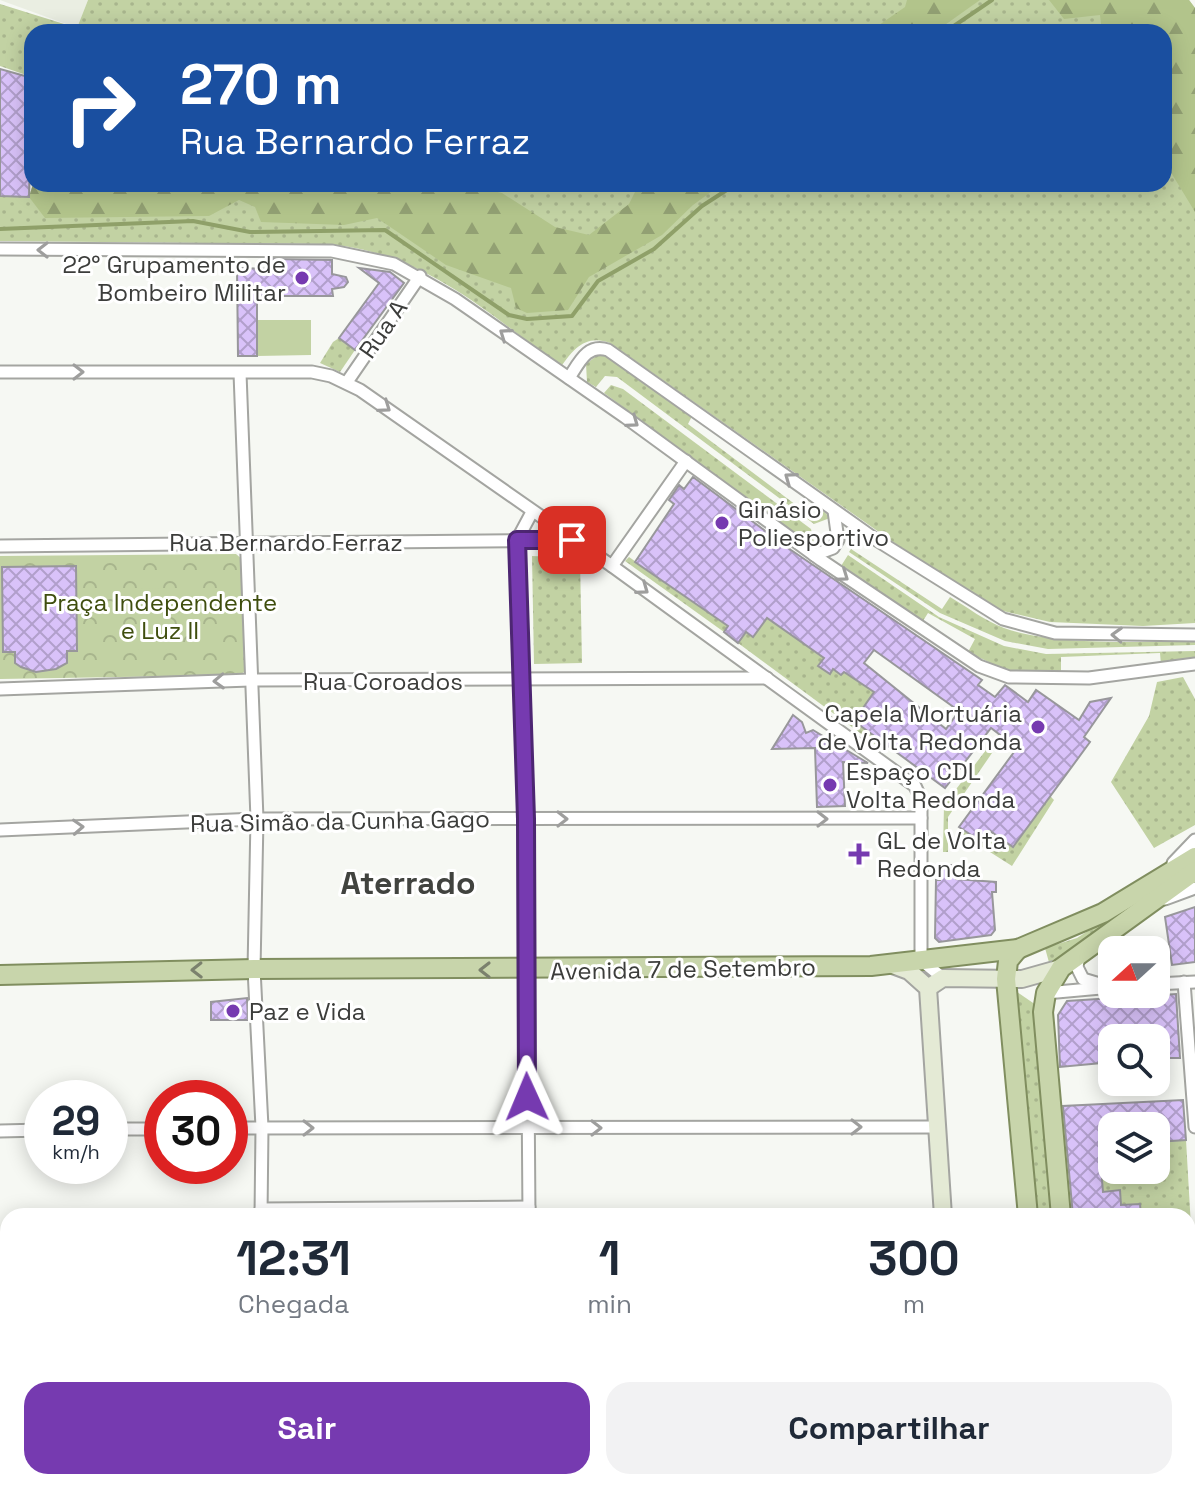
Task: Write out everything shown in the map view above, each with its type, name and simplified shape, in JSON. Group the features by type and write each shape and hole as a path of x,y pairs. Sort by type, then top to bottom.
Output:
{"main road":[{"name":"Avenida 7 de Setembro","path":"0,975 254,969 871,966 1018,949 1103,913 1195,857"},
{"path":"1060,1208 1043,1012 1046,993 1061,968 1083,949 1150,906 1195,871"},
{"path":"1018,949 1008,961 1006,979 1027,1208"}],"street":[{"path":"0,249 332,251 384,260 420,276 569,378 931,636 995,673 1089,678 1195,664"},
{"name":"Rua A","path":"347,382 420,276"},
{"path":"569,378 589,351 596,348 608,350 958,594 1024,627 1084,634 1195,635"},
{"path":"0,372 312,372 347,382 612,566 915,786 921,799 923,958 943,978"},
{"path":"240,373 257,819 254,969 262,1127 261,1208"},
{"path":"612,566 686,461"},
{"path":"814,555 833,548 838,540 834,510"},
{"path":"529,1208 526,819 517,540 532,512"},
{"name":"Rua Bernardo Ferraz","path":"0,546 247,541 572,540"},
{"name":"Rua Coroados","path":"0,689 250,680 521,682 767,678"},
{"name":"Rua Simão da Cunha Gago","path":"0,830 257,819 921,818"},
{"name":"Avenida 7 de Setembro","path":"1157,880 1195,840"},
{"path":"1150,906 1195,888"},
{"path":"1083,949 1077,967 1083,979 1098,983"},
{"path":"890,964 909,971 928,988 943,1208"},
{"path":"928,988 943,978 1028,978 1061,968"},
{"path":"1170,983 1190,982 1195,1127"},
{"path":"1046,993 1098,988"},
{"path":"248,1127 938,1127"},
{"path":"0,1131 24,1130"}],"shaded area":[{"path":"0,0 88,0 79,24 66,24"}],"green space":[{"path":"88,0 1189,0 1195,8 1195,623 1143,626 1050,622 1003,611 933,570 610,343 587,342 570,354 561,367 450,286 390,257 357,248 322,244 0,241 0,196 29,197 31,192 1172,192 1172,24 79,24"},
{"path":"907,0 980,0 946,24 881,24 905,7"},
{"path":"1049,0 1189,0 1195,8 1195,212 1172,174 1172,24 1101,24 1100,15 1064,19"},
{"path":"0,4 64,24 24,24 24,74 0,66"},
{"path":"31,192 498,192 555,227 589,235 629,204 635,192 711,192 662,235 589,277 568,310 527,313 516,308 511,288 446,265 377,218 344,225 261,222 255,207 239,200 209,216 45,218 29,197"},
{"path":"257,320 311,320 311,355 257,356"},
{"path":"339,338 355,350 340,372 320,363"},
{"path":"599,354 611,357 693,414 688,424 812,517 820,507 830,518 814,524 617,377 605,376 596,387 587,382 586,364"},
{"path":"611,385 623,389 811,529 815,548 604,393"},
{"path":"851,549 942,609 950,597 983,618 1024,634 1125,642 1195,640 1195,645 1048,649 1005,641 940,613 849,552"},
{"name":"Praça Independente e Luz II","path":"236,554 243,560 246,671 239,675 0,679 0,556"},
{"path":"848,555 939,617 1004,646 1046,654 1195,651 1195,658 1161,665 1160,653 1061,657 1061,673 1005,670 968,652 975,639 928,613 921,624 841,566"},
{"path":"532,556 580,558 582,663 534,664"},
{"path":"629,557 728,626 724,632 625,561"},
{"path":"171,588 171,649 137,650 137,589"},
{"path":"760,613 824,658 819,666 829,674 836,666 840,674 844,672 874,692 854,721 883,743 879,747 738,643 746,632 753,637 758,630"},
{"path":"1183,677 1195,699 1195,825 1154,848 1111,782 1149,716 1157,682"},
{"path":"999,733 1003,737 948,817 948,852 943,852 944,805"},
{"path":"1050,796 1054,800 1012,866 960,833 963,829 987,845 995,835 1013,847"},
{"path":"1126,906 1131,911 1050,966 1045,948 1077,938"},
{"path":"1014,990 1039,1007 1054,1208 1029,1208"},
{"path":"1186,1140 1190,1208 1121,1205 1120,1190 1103,1192 1102,1184 1170,1184 1170,1141"}],"building":[{"path":"0,69 24,76 24,192 29,192 29,197 0,196"},
{"path":"271,259 332,260 332,274 346,277 348,282 344,287 332,289 333,296 257,296 257,356 238,356 237,268 271,269"},
{"path":"359,268 390,272 404,283 355,350 339,338 379,283"},
{"path":"693,477 791,550 982,680 978,685 995,697 1005,685 1028,702 1036,690 1079,720 1090,702 1111,698 1084,737 1090,742 1013,847 990,831 982,842 959,827 1017,748 991,728 945,788 854,721 874,692 844,672 841,675 833,669 830,674 818,666 824,658 767,618 753,637 746,632 738,643 724,632 728,626 635,562 674,504 669,500 679,485 684,489","holes":["874,650 959,711 946,729 864,663"]},
{"path":"76,566 77,651 67,651 67,663 56,669 36,672 21,667 15,663 15,652 3,652 2,567"},
{"name":"Espaço CDL Volta Redonda","path":"793,715 802,722 806,733 813,730 868,763 843,762 845,806 817,807 815,748 772,749"},
{"path":"941,865 956,865 956,879 996,882 996,892 992,892 995,930 991,935 939,942 935,938 936,880 940,880"},
{"path":"1195,907 1195,962 1172,965 1165,917"},
{"path":"1170,994 1176,994 1180,1058 1170,1058 1170,1024 1098,1024 1098,1063 1060,1067 1058,1015 1067,1001 1098,999 1098,1008 1170,1008"},
{"name":"Paz e Vida","path":"247,998 248,1020 211,1020 211,1002"},
{"path":"1183,1100 1186,1140 1170,1141 1170,1112 1098,1112 1098,1184 1102,1184 1103,1192 1120,1190 1121,1205 1140,1204 1140,1208 1072,1208 1063,1106"}],"waterway":[{"path":"957,24 992,0"},
{"path":"0,229 193,221 250,232 385,230 509,315 527,319 572,316 598,281 654,249 702,206 724,192"}],"place":[{"name":"22° Grupamento de Bombeiro Militar","path":"302,278"},
{"name":"Ginásio Poliesportivo","path":"722,523"},
{"name":"Capela Mortuária de Volta Redonda","path":"1038,727"},
{"name":"Espaço CDL Volta Redonda","path":"830,785"},
{"name":"GL de Volta Redonda","path":"859,854"},
{"name":"Paz e Vida","path":"233,1011"}],"district":[{"name":"Aterrado","path":"408,883"}],"route":[{"path":"527,1097 526,819 517,540 572,540"}]}
